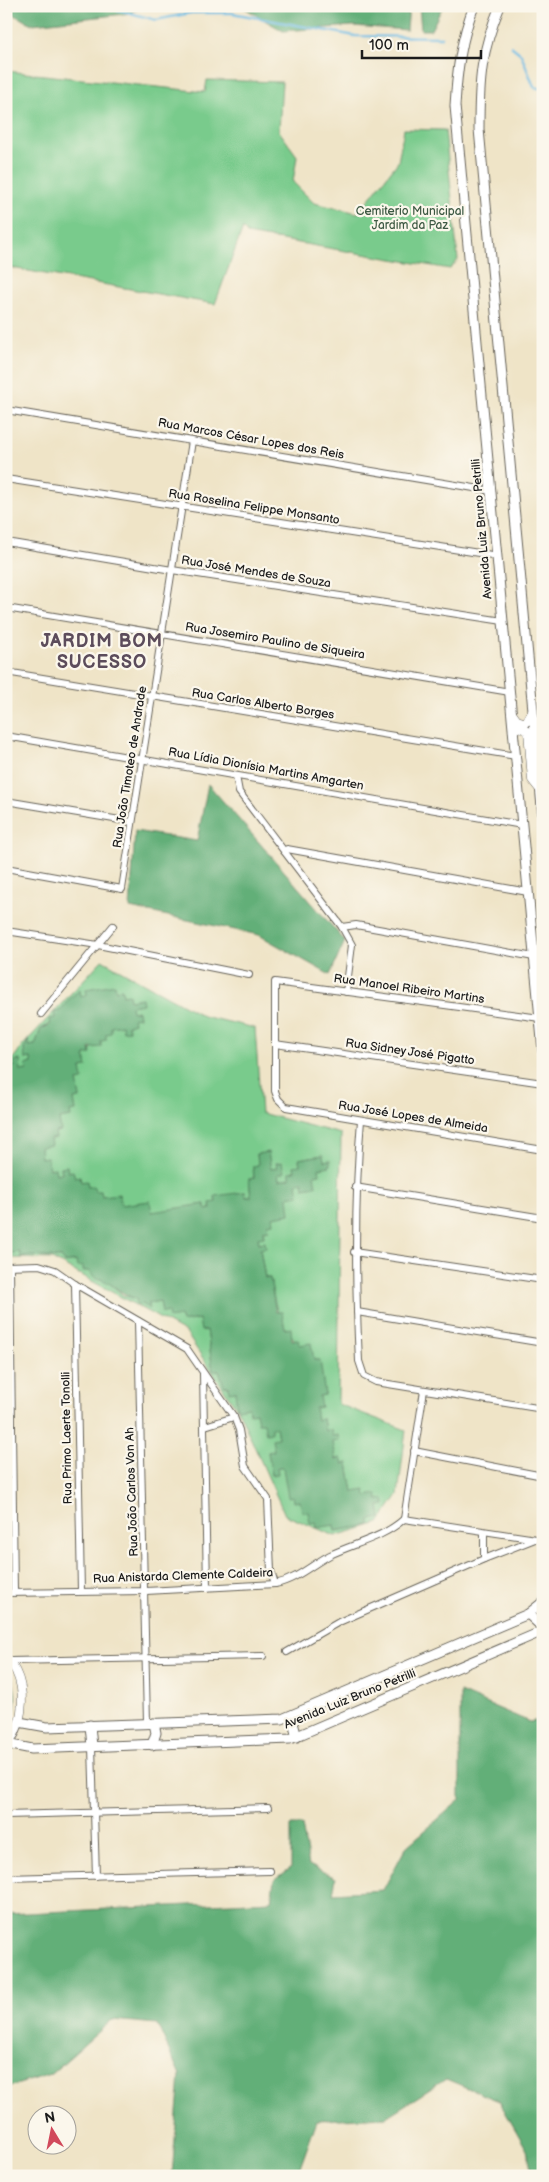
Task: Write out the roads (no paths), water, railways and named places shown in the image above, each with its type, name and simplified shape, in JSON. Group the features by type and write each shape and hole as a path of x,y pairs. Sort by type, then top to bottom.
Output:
{"main road":[{"name":"Avenida Luiz Bruno Petrilli","path":"474,6 464,32 457,69 455,106 543,1051"},
{"path":"500,6 488,36 479,80 479,129 543,818"},
{"name":"Avenida Luiz Bruno Petrilli","path":"19,1722 47,1727 272,1721 291,1716 528,1614 543,1602"},
{"path":"528,1614 543,1629"},
{"name":"Avenida Luiz Bruno Petrilli","path":"6,1744 23,1749 276,1741 297,1737 543,1629"},
{"path":"291,1716 297,1737"},
{"path":"6,1744 14,1734 19,1722"},
{"path":"151,1723 156,1733 152,1745"},
{"path":"90,1725 92,1747"}],"street":[{"name":"Rua Marcos César Lopes dos Reis","path":"6,410 492,491"},
{"name":"Rua João Timoteo de Andrade","path":"6,868 122,888 192,441"},
{"name":"Rua Roselina Felippe Monsanto","path":"6,479 498,556"},
{"name":"Rua José Mendes de Souza","path":"6,542 172,570 503,621"},
{"name":"Rua Josemiro Paulino de Siqueira","path":"6,608 510,692"},
{"name":"Rua Carlos Alberto Borges","path":"6,672 516,756"},
{"path":"512,712 516,720 526,724 533,710"},
{"path":"513,731 522,728 528,731 532,780 540,790"},
{"name":"Rua Lídia Dionísia Martins Amgarten","path":"6,736 522,825"},
{"path":"236,776 239,792 342,927 352,945 346,992"},
{"path":"6,801 132,822"},
{"path":"284,851 287,849 528,892"},
{"path":"342,927 356,925 534,957"},
{"path":"41,1014 113,926"},
{"path":"6,931 98,945 249,975"},
{"name":"Rua Manoel Ribeiro Martins","path":"275,1044 275,982 540,1018"},
{"name":"Rua Sidney José Pigatto","path":"275,1044 543,1083"},
{"name":"Rua José Lopes de Almeida","path":"275,1044 275,1091 280,1103 286,1107 543,1150"},
{"path":"361,1120 355,1186 354,1252 359,1365 364,1376 376,1382 543,1409"},
{"path":"355,1186 543,1218"},
{"path":"354,1252 543,1280"},
{"path":"14,1592 8,1266 39,1265 55,1270 75,1284 187,1349 234,1417 239,1430 245,1466 268,1499 271,1572 275,1584"},
{"name":"Rua Primo Laerte Tonolli","path":"75,1284 81,1591"},
{"path":"357,1312 543,1343"},
{"name":"Rua João Carlos Von Ah","path":"138,1321 147,1657 151,1723"},
{"path":"203,1373 207,1588"},
{"path":"424,1390 404,1519 543,1540"},
{"path":"205,1426 234,1417"},
{"path":"414,1451 543,1476"},
{"name":"Rua Anistarda Clemente Caldeira","path":"6,1593 146,1591 288,1582 331,1555 392,1530 404,1519"},
{"path":"484,1532 484,1559"},
{"path":"287,1652 338,1622 535,1539"},
{"path":"19,1722 23,1700 22,1689 8,1659 262,1656"},
{"path":"92,1747 96,1876"},
{"path":"6,1815 268,1808"},
{"path":"6,1878 270,1871"}],"waterway":[{"path":"104,6 156,20 191,13 232,13 355,36 442,37"},
{"path":"511,46 521,54 534,87 543,89"}],"district":[{"name":"JARDIM BOM SUCESSO","path":"102,651"}],"park label":[{"name":"Cemiterio Municipal Jardim da Paz","path":"410,218"}]}
